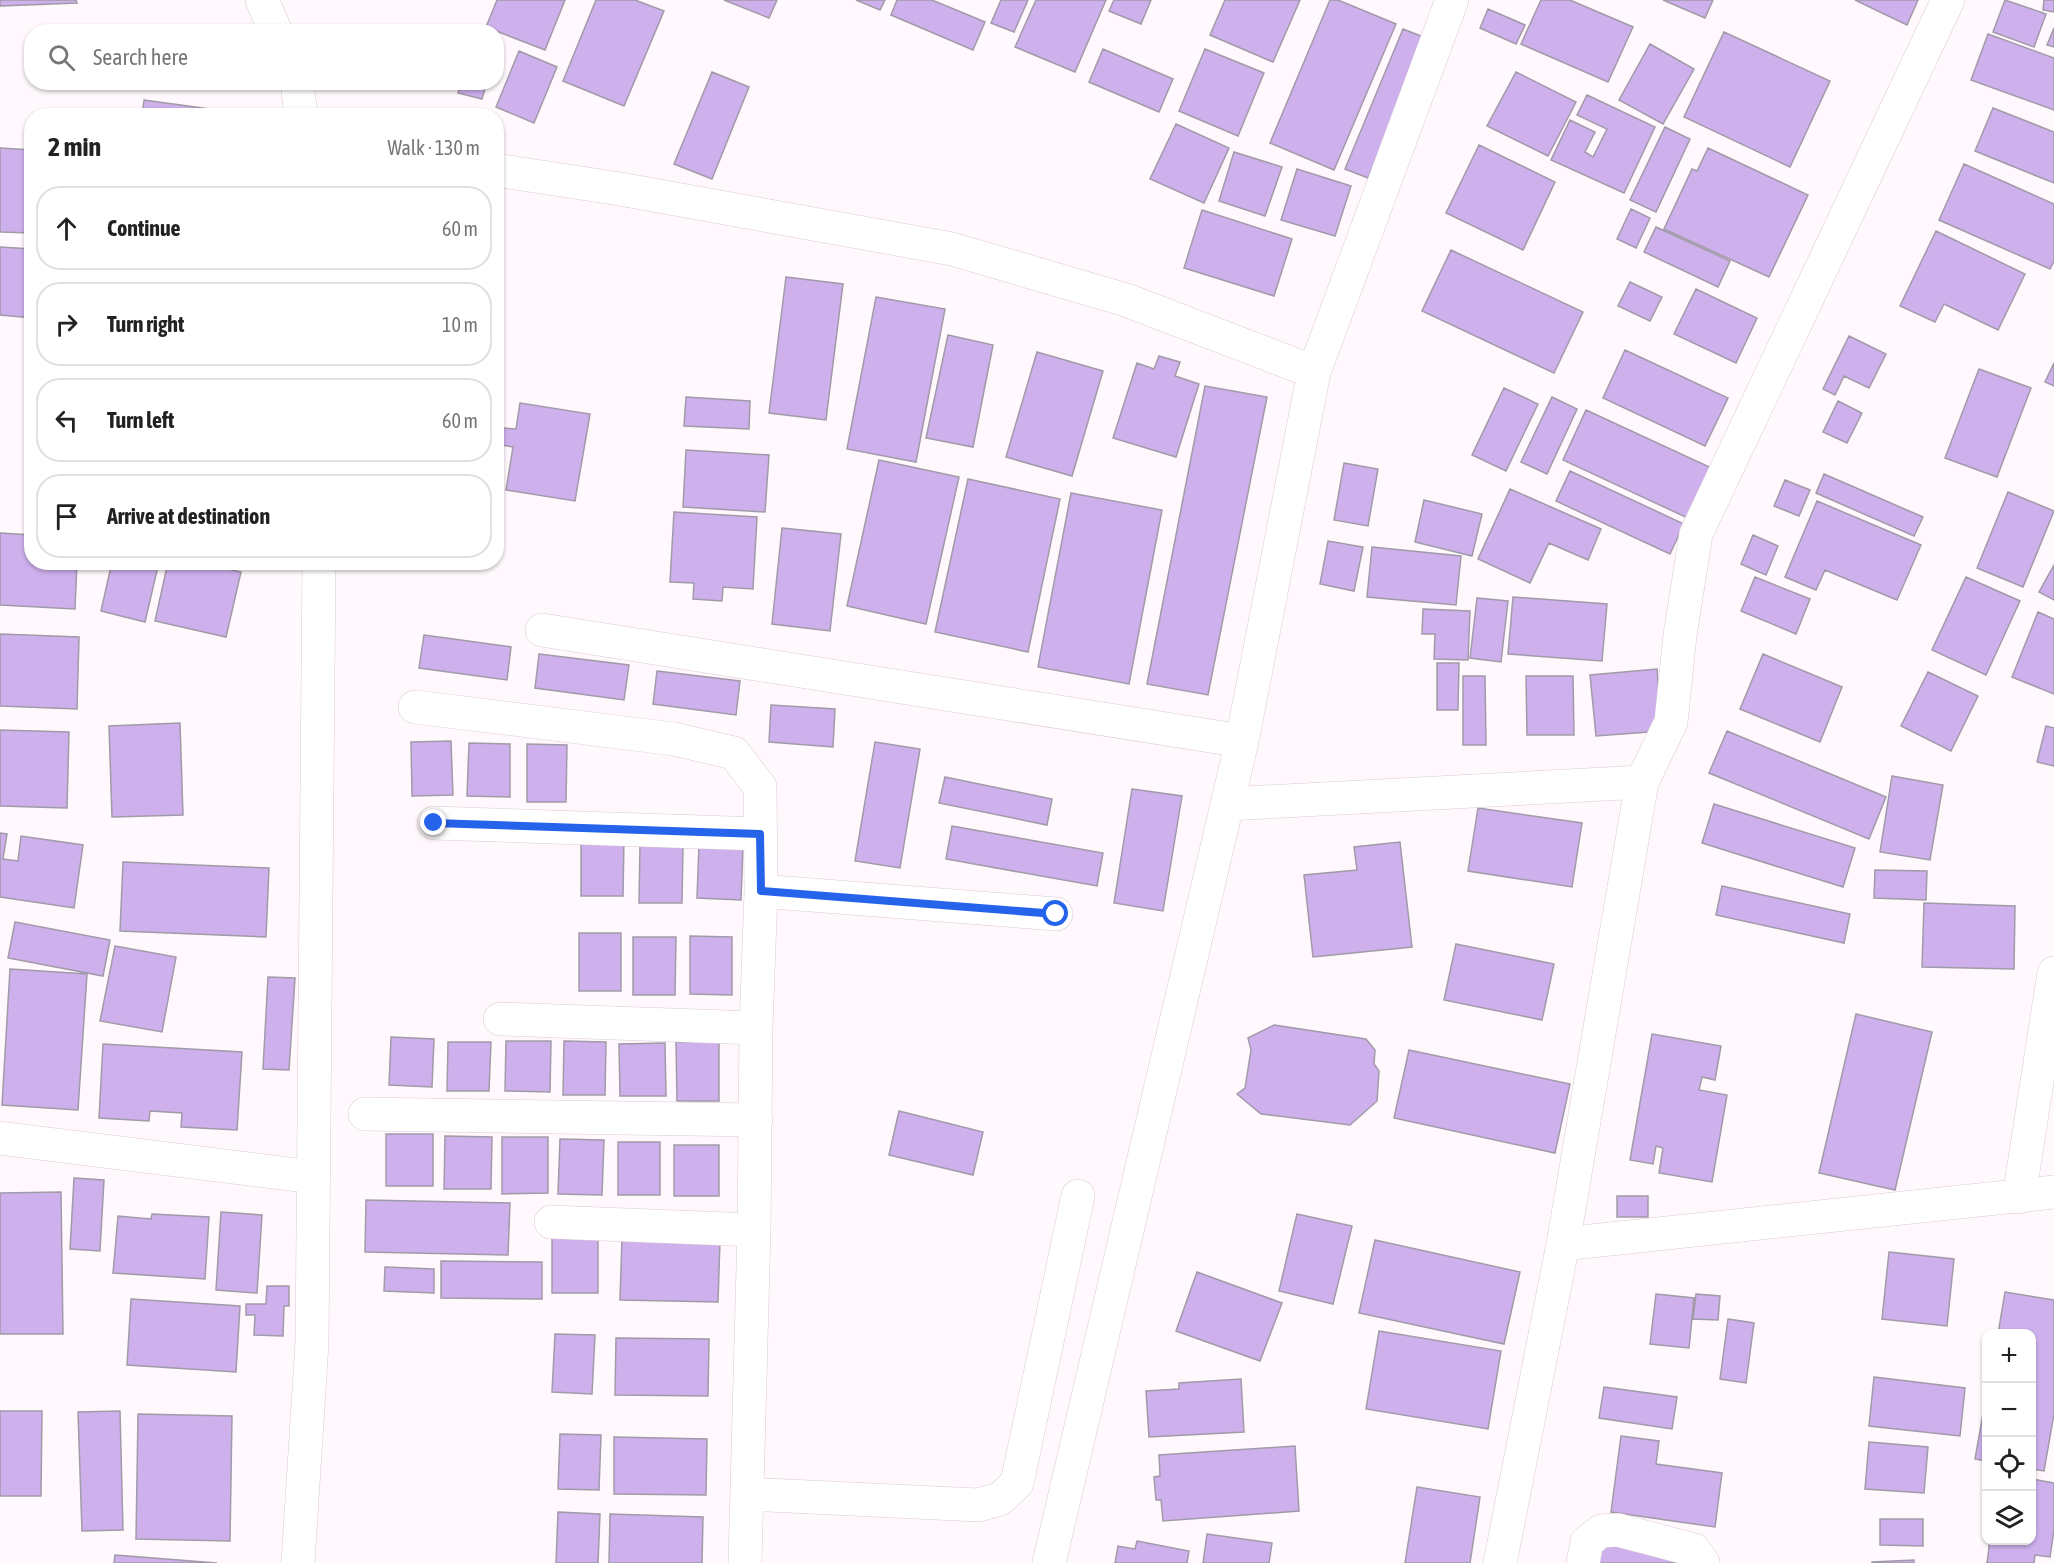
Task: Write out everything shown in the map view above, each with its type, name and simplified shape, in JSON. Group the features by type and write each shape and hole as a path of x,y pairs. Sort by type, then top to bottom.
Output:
{"street":[{"path":"262,0 272,24"},
{"path":"1049,1563 1242,741 1314,372 1452,0"},
{"path":"1500,1563 1563,1244 1642,782 1671,722 1680,635 1696,534 1948,0"},
{"path":"298,90 300,108"},
{"path":"504,171 620,189 952,249 1126,300 1314,372"},
{"path":"298,1563 312,1342 319,570"},
{"path":"542,630 1242,741"},
{"path":"415,707 674,740 734,753 760,787 761,891 745,1563"},
{"path":"1227,804 1642,782"},
{"path":"434,823 760,834"},
{"path":"761,891 1056,914"},
{"path":"2019,1197 2054,973"},
{"path":"500,1019 756,1028"},
{"path":"365,1114 756,1120"},
{"path":"0,1138 313,1177"},
{"path":"1563,1244 2054,1192"},
{"path":"747,1494 978,1505 1000,1499 1017,1483 1078,1196"},
{"path":"551,1222 754,1230"},
{"path":"1583,1563 1587,1542 1601,1531 1618,1530 1694,1550 1703,1563"}],"building":[{"path":"0,0 76,0 77,3 0,6"},
{"path":"497,0 565,0 545,50 504,34 504,24 487,24"},
{"path":"596,0 635,0 664,11 624,106 563,81"},
{"path":"724,0 777,0 769,18"},
{"path":"856,0 885,0 880,10"},
{"path":"897,0 932,0 985,22 973,50 891,15"},
{"path":"1001,0 1028,0 1014,32 991,23"},
{"path":"1036,0 1106,0 1075,72 1015,47"},
{"path":"1114,0 1151,0 1141,24 1109,11"},
{"path":"1225,0 1300,0 1273,62 1210,35"},
{"path":"1330,0 1338,0 1396,24 1334,170 1270,143"},
{"path":"1541,0 1570,0 1633,27 1608,82 1521,44"},
{"path":"1663,0 1713,0 1705,18"},
{"path":"1855,0 1918,0 1907,25"},
{"path":"2005,0 2046,14 2034,47 1993,32"},
{"path":"2044,0 2054,0 2054,12 2043,10"},
{"path":"1488,9 1525,25 1516,44 1480,28"},
{"path":"2054,28 2054,47 2047,45"},
{"path":"1403,29 1426,38 1368,178 1345,169"},
{"path":"1724,32 1830,81 1790,167 1684,117"},
{"path":"1988,34 2054,58 2054,110 1971,80"},
{"path":"1650,44 1694,69 1663,124 1619,100"},
{"path":"1103,49 1173,79 1159,112 1089,82"},
{"path":"1205,49 1264,73 1238,136 1179,111"},
{"path":"519,51 557,67 534,123 504,110 504,108 496,107"},
{"path":"712,72 749,87 712,179 674,164"},
{"path":"1516,72 1576,102 1548,156 1487,126"},
{"path":"459,90 485,90 482,99 458,93"},
{"path":"1587,95 1655,127 1624,193 1551,160 1570,120 1595,132 1585,152 1593,157 1607,129 1577,115"},
{"path":"144,100 202,108 143,108"},
{"path":"1993,108 2054,132 2054,183 1975,151"},
{"path":"1176,124 1229,148 1204,203 1150,179"},
{"path":"1665,127 1690,139 1656,212 1630,200"},
{"path":"1479,145 1555,182 1523,250 1446,213"},
{"path":"0,148 24,150 24,233 0,232"},
{"path":"1708,148 1808,195 1769,277 1664,229 1692,169 1697,171"},
{"path":"1234,152 1282,167 1265,216 1219,201"},
{"path":"1964,164 2054,204 2054,261 2050,269 1939,220"},
{"path":"1297,169 1351,186 1335,236 1281,220"},
{"path":"1631,209 1650,218 1636,248 1617,239"},
{"path":"1202,210 1292,239 1274,296 1184,268"},
{"path":"1656,227 1730,261 1718,287 1644,252"},
{"path":"1936,231 2025,274 1998,330 1944,304 1935,322 1900,306"},
{"path":"0,247 24,248 24,317 0,315"},
{"path":"1451,250 1583,312 1554,373 1422,311"},
{"path":"786,277 843,284 826,420 769,413"},
{"path":"1630,282 1662,297 1650,321 1618,306"},
{"path":"1696,289 1757,318 1736,363 1674,334"},
{"path":"876,297 945,309 916,462 847,449"},
{"path":"948,335 993,345 973,447 926,438"},
{"path":"1849,336 1886,354 1869,388 1844,376 1835,395 1823,389"},
{"path":"1625,350 1728,398 1705,446 1603,398"},
{"path":"1037,352 1103,371 1072,476 1006,457"},
{"path":"1159,356 1180,362 1175,376 1199,384 1176,457 1113,438 1137,363 1154,369"},
{"path":"2054,363 2054,386 2045,382"},
{"path":"1979,369 2031,388 1997,477 1945,458"},
{"path":"1205,386 1267,397 1208,695 1147,684"},
{"path":"1504,388 1538,404 1506,471 1472,455"},
{"path":"686,397 750,401 749,429 684,426"},
{"path":"1552,397 1577,409 1547,474 1521,462"},
{"path":"1838,401 1862,413 1847,443 1823,432"},
{"path":"520,403 590,414 575,501 506,490 513,447 504,446 504,428 516,429"},
{"path":"1586,410 1716,470 1692,520 1563,460"},
{"path":"686,450 769,455 765,512 683,507"},
{"path":"879,460 959,477 926,624 847,606"},
{"path":"1344,463 1378,469 1368,526 1334,520"},
{"path":"1570,471 1684,524 1670,554 1556,501"},
{"path":"1824,474 1923,517 1914,536 1816,493"},
{"path":"968,479 1060,499 1028,652 935,632"},
{"path":"1785,480 1810,490 1799,516 1774,506"},
{"path":"1510,489 1601,529 1588,560 1549,543 1530,583 1478,559"},
{"path":"2008,492 2054,511 2023,587 1977,568"},
{"path":"1071,493 1162,510 1129,684 1038,667"},
{"path":"1424,500 1482,514 1472,556 1415,542"},
{"path":"1817,501 1921,545 1897,600 1825,570 1816,590 1785,577"},
{"path":"674,512 757,517 753,589 723,587 722,601 693,599 694,583 670,582"},
{"path":"782,528 841,534 830,631 772,624"},
{"path":"0,533 24,534 24,570 77,570 75,609 0,605"},
{"path":"1753,535 1778,546 1766,575 1741,564"},
{"path":"1328,541 1363,547 1354,591 1320,584"},
{"path":"1372,547 1461,556 1456,605 1367,597"},
{"path":"2054,565 2054,600 2039,592"},
{"path":"110,570 157,570 145,622 101,611"},
{"path":"166,570 241,572 226,637 155,621"},
{"path":"1755,577 1810,599 1796,634 1741,611"},
{"path":"1966,577 2020,601 1986,675 1932,650"},
{"path":"1513,597 1607,604 1602,661 1508,654"},
{"path":"1477,598 1508,601 1501,662 1470,658"},
{"path":"1423,609 1470,611 1468,660 1434,659 1435,634 1422,634"},
{"path":"2038,612 2054,619 2054,694 2012,677"},
{"path":"0,634 79,637 77,709 0,706"},
{"path":"424,635 511,647 507,680 419,668"},
{"path":"539,654 629,665 624,700 535,688"},
{"path":"1763,654 1842,687 1820,742 1740,709"},
{"path":"1437,663 1459,663 1458,710 1437,710"},
{"path":"1657,669 1662,731 1596,736 1590,675"},
{"path":"657,671 740,681 736,715 653,704"},
{"path":"1928,672 1978,696 1951,751 1901,726"},
{"path":"1463,676 1485,676 1486,745 1463,745"},
{"path":"1526,676 1573,676 1574,735 1527,735"},
{"path":"771,705 835,709 833,747 769,742"},
{"path":"180,723 183,815 112,817 109,726"},
{"path":"2046,726 2054,728 2054,766 2037,762"},
{"path":"0,730 69,732 67,808 0,806"},
{"path":"1727,731 1886,797 1869,839 1709,773"},
{"path":"451,741 453,795 412,796 411,742"},
{"path":"875,742 920,749 900,868 855,861"},
{"path":"469,743 510,744 510,797 467,796"},
{"path":"527,744 567,745 566,802 527,802"},
{"path":"1892,776 1943,785 1930,860 1880,852"},
{"path":"945,777 1052,799 1047,825 939,803"},
{"path":"1132,789 1182,796 1163,911 1114,903"},
{"path":"1714,804 1855,848 1843,887 1702,843"},
{"path":"1478,808 1582,823 1572,887 1468,871"},
{"path":"952,826 1103,853 1097,886 946,859"},
{"path":"0,833 7,834 3,859 18,861 21,836 83,845 74,908 0,897"},
{"path":"581,837 624,837 623,896 581,896"},
{"path":"1400,842 1412,947 1313,957 1304,875 1357,870 1354,847"},
{"path":"640,845 683,845 682,903 639,903"},
{"path":"699,845 743,846 741,900 697,898"},
{"path":"123,862 269,868 266,937 120,931"},
{"path":"1875,870 1927,871 1926,900 1874,898"},
{"path":"1722,886 1850,914 1844,943 1716,915"},
{"path":"1924,903 2015,906 2014,969 1922,967"},
{"path":"15,922 110,940 103,976 8,958"},
{"path":"579,933 621,933 621,991 579,991"},
{"path":"690,936 732,937 732,995 690,994"},
{"path":"633,937 676,937 675,995 633,995"},
{"path":"1456,944 1554,964 1542,1020 1444,1000"},
{"path":"115,946 176,957 162,1032 100,1021"},
{"path":"10,969 87,974 78,1110 2,1105"},
{"path":"268,977 295,978 289,1070 263,1069"},
{"path":"1856,1014 1932,1032 1895,1190 1819,1173"},
{"path":"1274,1025 1366,1039 1375,1050 1374,1064 1379,1071 1377,1101 1350,1125 1261,1114 1237,1094 1245,1088 1251,1050 1248,1038"},
{"path":"1652,1034 1721,1046 1715,1080 1702,1077 1699,1090 1727,1095 1712,1182 1659,1173 1663,1148 1656,1146 1653,1164 1630,1160"},
{"path":"391,1037 434,1039 432,1087 389,1085"},
{"path":"506,1041 551,1041 550,1092 505,1091"},
{"path":"564,1041 606,1042 605,1095 563,1095"},
{"path":"448,1042 491,1042 489,1091 447,1091"},
{"path":"676,1042 719,1042 719,1101 677,1101"},
{"path":"665,1043 666,1096 620,1096 619,1044"},
{"path":"103,1044 242,1052 237,1130 181,1127 182,1113 150,1111 149,1121 99,1118"},
{"path":"1409,1050 1570,1084 1555,1153 1394,1118"},
{"path":"899,1111 983,1132 973,1175 889,1155"},
{"path":"386,1134 433,1134 433,1186 386,1186"},
{"path":"445,1136 492,1137 491,1189 444,1189"},
{"path":"502,1137 548,1137 548,1193 502,1194"},
{"path":"560,1139 604,1140 602,1195 558,1194"},
{"path":"618,1142 660,1142 660,1195 618,1195"},
{"path":"674,1145 719,1145 719,1196 674,1196"},
{"path":"74,1178 104,1180 100,1251 70,1249"},
{"path":"61,1192 63,1334 0,1334 0,1193"},
{"path":"1617,1196 1648,1196 1648,1217 1617,1217"},
{"path":"366,1200 510,1203 508,1255 365,1252"},
{"path":"221,1212 262,1215 257,1293 216,1290"},
{"path":"152,1214 209,1217 205,1279 113,1273 118,1216 151,1219"},
{"path":"1297,1214 1352,1226 1333,1304 1279,1291"},
{"path":"552,1235 598,1235 598,1293 552,1293"},
{"path":"622,1238 720,1240 718,1302 620,1300"},
{"path":"1375,1240 1520,1272 1504,1344 1359,1313"},
{"path":"1889,1252 1954,1259 1947,1326 1882,1319"},
{"path":"441,1261 542,1262 542,1299 441,1298"},
{"path":"385,1267 434,1269 434,1293 384,1291"},
{"path":"1197,1272 1282,1303 1260,1361 1176,1331"},
{"path":"267,1286 289,1286 289,1306 284,1306 283,1336 254,1335 255,1315 246,1315 246,1304 266,1304"},
{"path":"2005,1292 2054,1300 2054,1414 2044,1471 2036,1470 2036,1329 1999,1329"},
{"path":"1656,1294 1694,1298 1689,1348 1650,1344"},
{"path":"1696,1294 1720,1296 1718,1320 1693,1319"},
{"path":"131,1299 240,1306 236,1372 127,1365"},
{"path":"1728,1319 1754,1323 1746,1383 1720,1379"},
{"path":"1379,1331 1501,1351 1488,1429 1366,1409"},
{"path":"555,1334 595,1335 592,1394 552,1392"},
{"path":"616,1338 709,1339 708,1396 615,1395"},
{"path":"1874,1377 1965,1388 1960,1436 1869,1426"},
{"path":"1241,1379 1244,1432 1149,1437 1146,1391 1179,1389 1179,1383"},
{"path":"1604,1387 1677,1397 1672,1429 1599,1418"},
{"path":"0,1411 42,1411 41,1496 0,1496"},
{"path":"120,1411 123,1530 82,1531 78,1412"},
{"path":"138,1414 232,1416 230,1541 136,1539"},
{"path":"1982,1420 1982,1460 1975,1459"},
{"path":"560,1434 601,1435 599,1490 558,1489"},
{"path":"1621,1436 1659,1441 1656,1464 1722,1473 1715,1527 1611,1512"},
{"path":"614,1437 707,1439 706,1495 614,1494"},
{"path":"1869,1442 1928,1447 1924,1493 1865,1489"},
{"path":"1295,1446 1299,1511 1163,1521 1161,1500 1156,1500 1154,1477 1160,1476 1159,1455"},
{"path":"2036,1480 2054,1483 2054,1530 2050,1557 2035,1555 2034,1563 1987,1563 1989,1545 2036,1545"},
{"path":"1417,1487 1480,1497 1470,1563 1405,1563"},
{"path":"558,1512 600,1514 598,1563 556,1563"},
{"path":"610,1514 703,1517 702,1563 609,1563"},
{"path":"1880,1519 1923,1519 1923,1546 1880,1545"},
{"path":"1207,1534 1272,1543 1269,1563 1203,1563"},
{"path":"1598,1537 1695,1563 1593,1563"},
{"path":"1137,1541 1189,1551 1187,1563 1115,1563 1118,1546 1135,1549"},
{"path":"115,1555 217,1563 114,1563"},
{"path":"1914,1560 1914,1563 1872,1563 1872,1562"}],"route":[{"path":"434,823 760,834 761,891 1056,914"}]}
